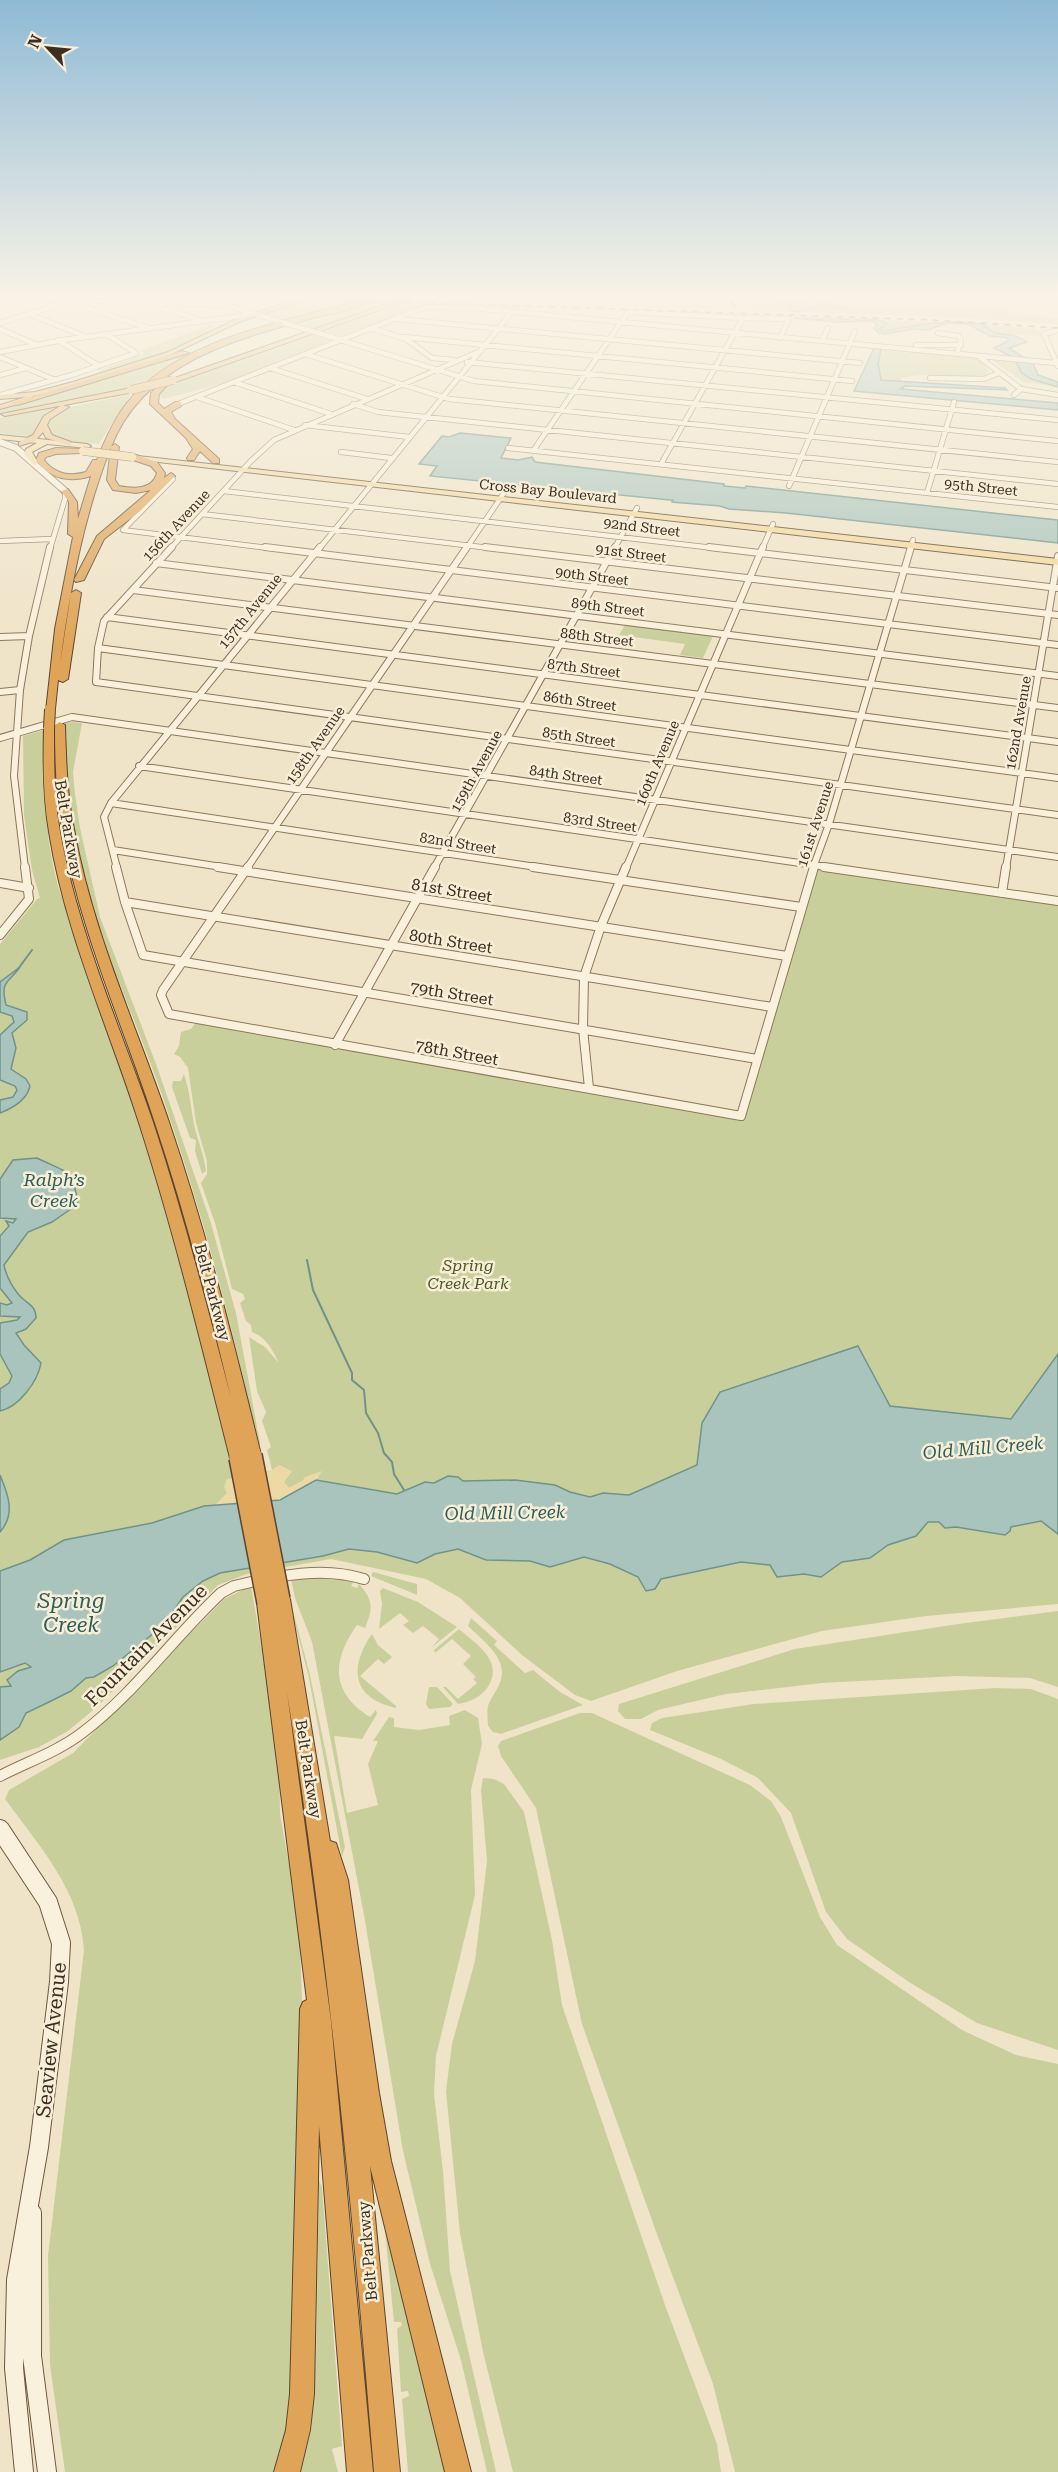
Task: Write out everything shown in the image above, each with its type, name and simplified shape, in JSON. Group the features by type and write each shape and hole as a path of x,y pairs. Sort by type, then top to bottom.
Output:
{"highway":[{"path":"34,443 51,414"},
{"name":"Belt Parkway","path":"125,414 84,515 71,570 56,647 55,727 49,790 55,838 65,883 84,948 141,1107 246,1456"},
{"name":"Belt Parkway","path":"93,519 111,445 131,414"},
{"path":"165,414 216,461"},
{"path":"169,414 171,419"},
{"path":"44,426 49,436 68,444"},
{"path":"189,460 197,449 190,438"},
{"path":"83,449 50,452 42,455 40,460 47,469 59,476 82,476 92,471 111,445"},
{"path":"111,445 111,480 116,489 141,490 154,485 160,478 161,473 156,466 133,455"},
{"path":"79,580 93,550 103,536 133,513 171,476"},
{"path":"65,491 73,504 71,570"},
{"name":"Belt Parkway","path":"55,707 88,541"},
{"name":"Belt Parkway","path":"55,727 61,790 79,884 98,945 159,1113 192,1216 216,1303 273,1601 313,1790 351,2094 387,2472"},
{"name":"Belt Parkway","path":"273,1601 338,2203 360,2472"},
{"path":"313,1790 338,1880 368,2093 380,2161 458,2472"},
{"path":"287,2472 298,2430 302,2394 313,1961"}],"main road":[{"name":"Cross Bay Boulevard","path":"0,437 133,455 1058,559"},
{"name":"Cross Bay Boulevard","path":"0,442 22,444 45,442 68,444 83,449"},
{"path":"34,443 28,453 34,463"},
{"name":"Cross Bay Boulevard","path":"189,460 216,461 300,475 372,481"},
{"path":"171,476 189,460"},
{"name":"Seaview Avenue","path":"0,1829 48,1902 56,1922 60,1943 59,1982 32,2193 16,2280 15,2391 24,2472"},
{"name":"Seaview Avenue","path":"32,2193 32,2356 47,2472"}],"street":[{"path":"248,414 294,430"},
{"name":"156th Avenue","path":"98,648 101,626 107,617 246,467 274,440 330,414"},
{"path":"400,414 1058,484"},
{"name":"157th Avenue","path":"111,803 427,414"},
{"path":"533,451 559,414"},
{"path":"595,414 1058,462"},
{"path":"661,465 689,414"},
{"path":"802,414 1058,441"},
{"path":"927,493 951,414"},
{"path":"998,414 1058,420"},
{"path":"789,486 819,416"},
{"path":"305,425 409,437"},
{"path":"0,442 13,446 65,491 65,499 52,539 29,636 20,690 14,776 29,899 1,932"},
{"name":"95th Street","path":"508,448 1058,507"},
{"path":"341,452 391,458"},
{"name":"90th Street","path":"171,476 173,479 123,530 1058,645"},
{"name":"92nd Street","path":"224,491 1055,587"},
{"name":"158th Avenue","path":"169,1014 161,995 182,961 502,496"},
{"name":"159th Avenue","path":"335,1045 393,946 635,511"},
{"name":"91st Street","path":"202,514 1058,615"},
{"name":"160th Avenue","path":"589,1088 583,1029 584,976 601,926 772,526"},
{"path":"0,541 52,539"},
{"name":"161st Avenue","path":"741,1116 801,907 829,824 912,542"},
{"name":"162nd Avenue","path":"1002,893 1058,559"},
{"name":"89th Street","path":"156,563 1058,676"},
{"name":"88th Street","path":"133,590 1058,708"},
{"name":"87th Street","path":"107,617 1058,742"},
{"path":"0,637 29,636"},
{"name":"86th Street","path":"98,648 1058,778"},
{"name":"85th Street","path":"98,648 96,682 1058,816"},
{"path":"0,692 20,690"},
{"name":"84th Street","path":"17,733 70,717 1058,857"},
{"path":"0,738 17,733"},
{"name":"83rd Street","path":"139,766 1058,901"},
{"path":"111,803 104,817 125,902"},
{"name":"82nd Street","path":"111,803 801,907"},
{"name":"81st Street","path":"113,850 787,956"},
{"path":"0,883 29,888"},
{"name":"80th Street","path":"125,902 772,1007"},
{"name":"79th Street","path":"125,902 143,955 757,1059"},
{"name":"78th Street","path":"169,1014 741,1116"},
{"name":"Fountain Avenue","path":"0,1776 56,1750 83,1732 118,1701 214,1600 230,1588 313,1570 340,1572 364,1579"}],"green space":[{"path":"18,414 47,414 32,437 0,433 0,418"},
{"path":"56,414 118,414 99,444 75,443 58,438 52,434 48,420"},
{"path":"625,625 713,636 703,658 680,655 685,644 619,635"},
{"path":"65,723 82,723 73,772 75,794 80,828 100,917 156,1064 210,1220 236,1313 260,1443 259,1450 228,1316 191,1183 162,1095 111,959 81,867 71,820 65,772"},
{"path":"44,730 46,813 55,875 61,895 68,894 130,1076 238,1477 241,1570 323,1556 349,1549 377,1552 417,1563 435,1554 458,1549 486,1560 530,1561 550,1567 583,1557 610,1564 638,1578 646,1591 655,1589 661,1579 741,1562 770,1565 778,1577 804,1574 821,1577 842,1562 870,1558 888,1545 916,1536 928,1522 939,1522 945,1528 956,1527 1005,1535 1011,1527 1041,1521 1058,1534 1058,1604 926,1616 822,1631 677,1671 591,1701 575,1695 522,1655 460,1598 426,1579 331,1559 247,1574 218,1585 98,1706 68,1731 39,1747 0,1760 0,944 40,898 32,870 24,815 23,736"},
{"name":"Spring Creek Park","path":"816,866 1058,901 1058,1354 1011,1419 890,1406 858,1346 702,1423 697,1465 629,1495 603,1493 590,1497 555,1485 515,1480 463,1481 448,1476 434,1483 425,1482 398,1494 316,1480 321,1472 289,1488 284,1482 292,1471 272,1470 267,1450 271,1447 262,1421 266,1412 257,1391 249,1337 265,1347 279,1363 268,1345 252,1332 251,1325 246,1321 240,1303 245,1299 243,1294 232,1289 215,1223 201,1183 207,1174 207,1161 196,1123 188,1068 180,1057 174,1054 179,1046 181,1032 191,1029 197,1021 741,1116"},
{"path":"184,1074 205,1165 206,1171 202,1174 195,1151 196,1140 190,1138 172,1087 173,1081 181,1081"},
{"path":"373,1572 417,1584 417,1595 371,1576"},
{"path":"310,1575 354,1581 351,1586 357,1588 359,1584 371,1605 365,1628 357,1625 343,1651 340,1663 339,1675 348,1697 370,1717 376,1710 377,1714 362,1739 334,1736 347,1813 378,1805 368,1764 378,1741 373,1741 389,1717 394,1718 394,1727 419,1730 450,1725 449,1716 465,1710 478,1718 482,1744 471,1790 475,1895 436,2056 434,2094 443,2171 450,2271 496,2472 487,2472 461,2360 430,2264 403,2151 364,1915 312,1642 295,1598 291,1579"},
{"path":"251,1586 279,1746 280,1814 299,1922 304,2051 294,2395 282,2458 274,2472 65,2472 50,2365 48,2256 84,1950 81,1928 66,1888 44,1852 5,1799 9,1790 73,1753 224,1599"},
{"path":"383,1588 418,1602 457,1627 431,1648 439,1639 423,1626 413,1633 403,1625 409,1621 400,1613 379,1629 382,1604 380,1591"},
{"path":"293,1611 310,1675 345,1847 342,1857 309,1678"},
{"path":"1058,1611 1058,1687 1030,1678 957,1676 822,1683 726,1694 658,1710 641,1719 625,1719 618,1711 619,1704 795,1649"},
{"path":"471,1618 497,1641 494,1645 525,1673 533,1670 560,1692 583,1705 501,1734 493,1732 488,1726 487,1711 502,1676 501,1667 494,1652 468,1626"},
{"path":"459,1629 486,1653 493,1668 489,1685 483,1692 472,1700 458,1704 443,1687 446,1687 458,1699 477,1683 473,1679 476,1677 463,1664 471,1656 452,1639 435,1653 434,1650"},
{"path":"372,1634 378,1645 392,1657 384,1664 378,1659 360,1676 396,1708 370,1697 358,1680 360,1658"},
{"path":"429,1687 437,1687 453,1704 450,1707 429,1709 426,1704"},
{"path":"995,1688 1031,1689 1058,1699 1058,2050 977,2023 909,1982 847,1939 826,1912 791,1813 758,1778 721,1759 650,1730 652,1723 662,1718 754,1704"},
{"path":"580,1713 592,1713 750,1785 771,1801 781,1817 820,1917 837,1945 962,2030 1016,2055 1058,2064 1058,2472 735,2472 713,2384 582,2024 536,1808 501,1756 498,1746 501,1741"},
{"path":"483,1778 494,1779 504,1784 524,1812 552,1940 562,2005 665,2305 717,2444 721,2472 513,2472 483,2352 460,2233 446,2091 452,2044 475,1961 487,1861 481,1790"},
{"path":"319,2181 322,2187 342,2446 332,2449 338,2472 301,2472 311,2431 316,2355"},
{"path":"381,2190 448,2472 408,2472 402,2399 409,2396 408,2391 401,2392 397,2329 402,2325 401,2322 394,2322"}],"sand":[{"path":"279,1465 292,1471 284,1482 289,1488 301,1483 305,1477 322,1471 312,1482 287,1496 259,1502 215,1505 227,1493 224,1487 227,1479 272,1470"}],"water":[{"path":"460,433 511,438 501,458 518,460 532,457 535,462 724,484 724,486 745,488 746,486 1058,520 1058,543 786,513 729,509 720,506 672,502 673,500 430,476 437,466 419,464 442,436 449,437"},
{"path":"20,967 6,983 4,997 6,1005 27,1012 27,1020 12,1033 16,1048 11,1069 26,1079 30,1086 19,1103 0,1113 0,1100 13,1097 17,1090 15,1086 0,1080 0,1035 14,1022 12,1016 0,1012 0,982"},
{"name":"Ralph’s Creek","path":"37,1158 67,1173 74,1184 78,1204 52,1222 28,1232 4,1265 14,1288 36,1314 36,1318 26,1329 16,1333 41,1363 36,1378 21,1399 0,1411 0,1389 9,1383 12,1376 0,1354 0,1323 17,1320 20,1317 0,1316 0,1303 7,1305 12,1303 0,1288 0,1236 9,1226 6,1221 13,1223 16,1219 0,1218 0,1179 13,1160"},
{"path":"858,1346 890,1406 1011,1419 1058,1354 1058,1534 1041,1521 1011,1527 1005,1535 956,1527 945,1528 939,1522 928,1522 916,1536 888,1545 870,1558 842,1562 821,1577 804,1574 777,1577 770,1565 741,1562 661,1579 655,1589 646,1591 638,1577 610,1564 584,1557 550,1567 530,1561 486,1560 458,1549 435,1554 417,1563 377,1552 349,1549 323,1556 220,1573 203,1581 183,1597 165,1624 113,1666 94,1677 86,1678 71,1691 26,1713 19,1727 0,1740 0,1687 11,1686 7,1680 18,1671 31,1667 25,1663 0,1672 0,1571 30,1560 64,1540 152,1523 204,1506 280,1500 316,1480 397,1494 425,1482 434,1483 448,1476 458,1477 463,1481 515,1480 555,1485 590,1497 603,1493 629,1495 697,1465 702,1423 720,1392"},
{"path":"0,1475 8,1497 9,1511 5,1525 0,1532"}],"waterway":[{"name":"Ralph’s Creek","path":"18,969 32,950"},
{"path":"307,1260 313,1290 352,1373 352,1380 364,1390 366,1413 378,1433 384,1453 392,1462 394,1474 404,1490"}],"water label":[{"name":"Old Mill Creek","path":"983,1448"},
{"name":"Old Mill Creek","path":"505,1513"},
{"name":"Spring Creek","path":"71,1613"}]}
